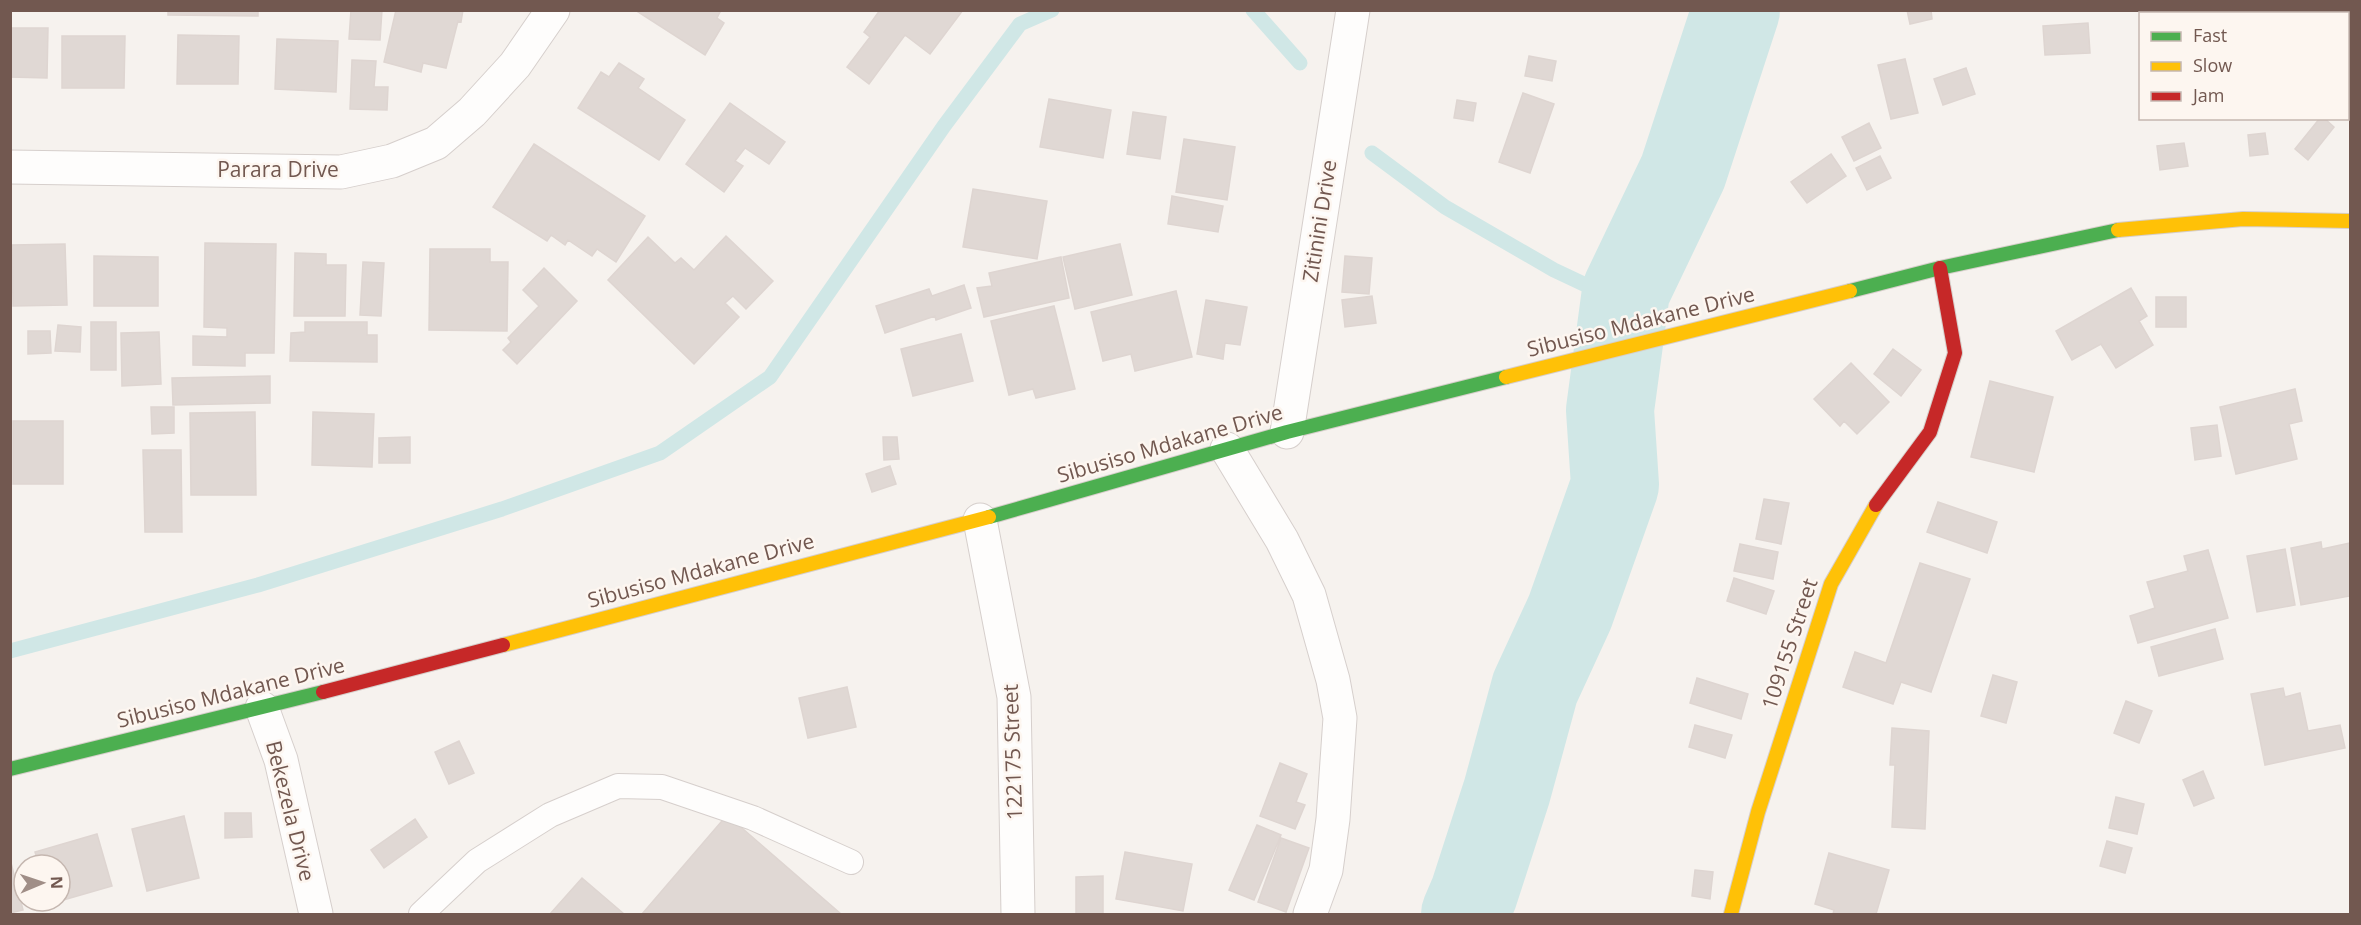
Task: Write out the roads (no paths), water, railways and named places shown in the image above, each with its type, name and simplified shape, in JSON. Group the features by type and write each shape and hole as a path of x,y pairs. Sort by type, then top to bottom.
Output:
{"street":[{"name":"Parara Drive","path":"10,167 341,172 392,160 436,143 472,112 515,65 553,10"},
{"name":"Zitinini Drive","path":"1287,432 1353,10"},
{"name":"Sibusiso Mdakane Drive","path":"10,769 262,708 980,520 1287,432 1940,268 2109,231 2243,219 2350,221"},
{"name":"109155 Street","path":"1731,915 1758,812 1831,584 1878,501 1930,432 1955,353 1940,268"},
{"path":"1227,448 1282,540 1309,595 1333,680 1340,718 1333,819 1326,870 1310,915"},
{"name":"122175 Street","path":"980,520 1014,696 1018,915"},
{"name":"Bekezela Drive","path":"262,708 280,760 316,915"}],"lane":[{"path":"421,915 477,861 550,815 618,786 662,787 753,818 851,862"}],"waterway":[{"path":"10,651 258,585 502,509 660,453 770,377 944,126 1020,24 1052,10"},
{"path":"1253,10 1300,63"},
{"path":"1465,914 1507,791 1535,688 1570,612 1615,485 1610,410 1626,291 1683,172 1736,10"},
{"path":"1372,153 1445,207 1554,270 1624,303"}]}
